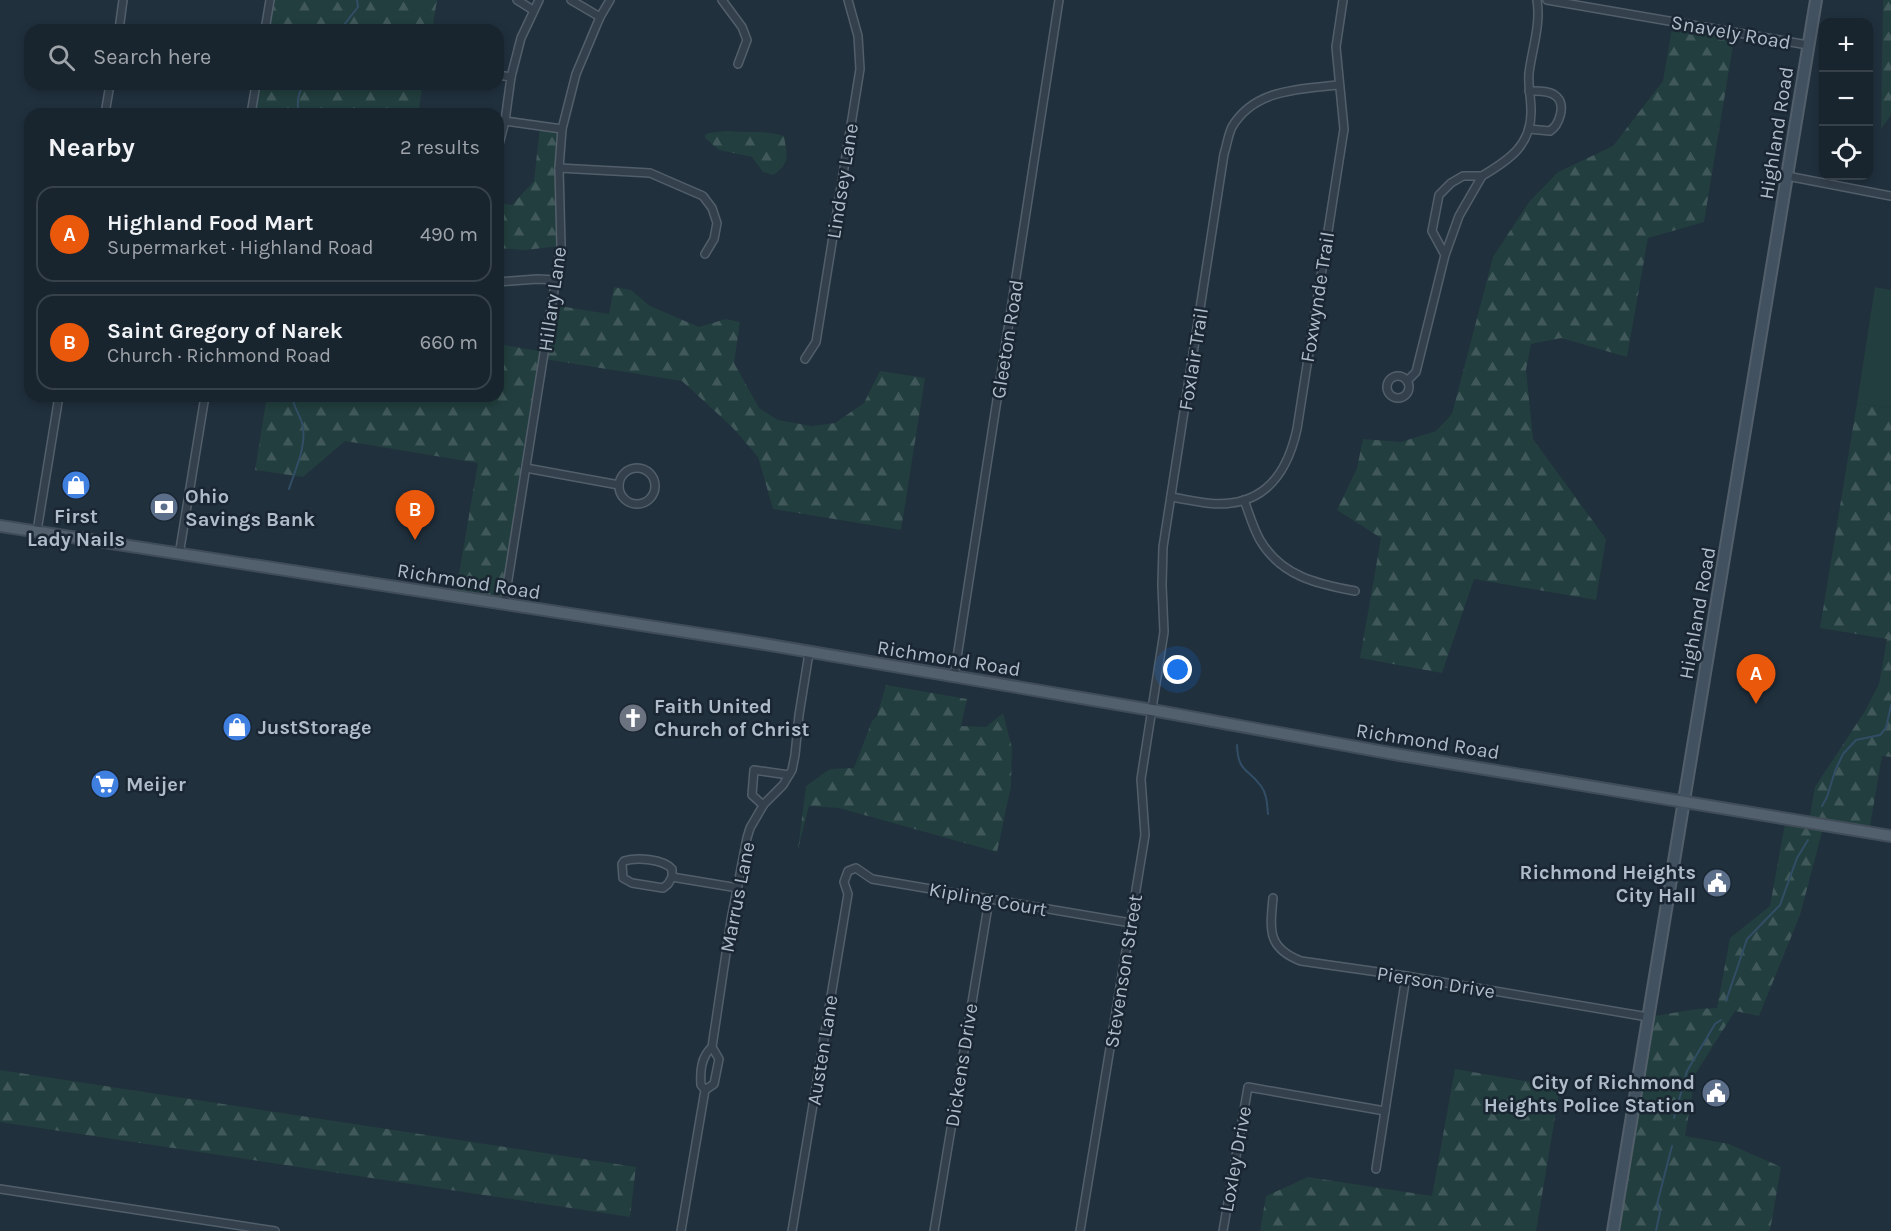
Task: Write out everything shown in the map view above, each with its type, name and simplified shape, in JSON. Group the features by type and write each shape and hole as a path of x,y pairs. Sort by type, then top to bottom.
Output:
{"main road":[{"name":"Richmond Road","path":"0,526 720,637 1152,710 1400,755 1891,836"}],"street":[{"path":"119,24 123,0"},
{"path":"266,24 270,0"},
{"path":"517,0 533,10"},
{"path":"504,125 511,77 521,38 539,0"},
{"path":"571,0 600,16"},
{"name":"Hillary Lane","path":"504,605 557,280 561,246 559,168 562,129 576,74 600,16 610,0"},
{"path":"723,0 742,27 747,40 738,64"},
{"name":"Lindsey Lane","path":"806,359 816,342 860,69 858,36 848,0"},
{"name":"Gleeton Road","path":"954,677 1059,0"},
{"name":"Foxwynde Trail","path":"1171,497 1215,504 1244,500 1260,493 1280,472 1291,453 1297,429 1344,129 1335,47 1343,0"},
{"path":"1407,381 1416,372 1445,255 1459,216 1482,176 1510,159 1519,149 1529,129 1531,107 1529,74 1539,14 1537,0"},
{"name":"Snavely Road","path":"1547,0 1808,45"},
{"name":"Highland Road","path":"1613,1231 1816,0"},
{"path":"504,76 511,77"},
{"name":"Foxlair Trail","path":"1152,710 1164,632 1163,547 1222,166 1231,129 1243,112 1277,92 1338,85"},
{"path":"106,108 109,90"},
{"path":"252,108 255,90"},
{"path":"1529,91 1557,96 1561,106 1554,128 1544,132 1529,129"},
{"path":"505,121 562,129"},
{"path":"559,168 642,172 660,176 703,196 712,208 717,223 714,239 705,254"},
{"path":"1445,255 1432,231 1439,195 1450,183 1463,176 1482,176"},
{"path":"1787,176 1891,195"},
{"path":"504,282 557,280"},
{"path":"37,531 58,402"},
{"path":"179,555 204,402"},
{"path":"526,468 619,485"},
{"path":"638,468 650,475 654,487 649,498 636,504 628,502 623,497 619,485 625,473 638,468"},
{"path":"1244,500 1259,539 1282,566 1316,583 1356,591"},
{"name":"Marrus Lane","path":"712,1047 719,1059 714,1084 705,1090 701,1085 702,1064 712,1047 747,838 763,806 789,775 795,755 809,652"},
{"name":"Stevenson Street","path":"1080,1231 1145,835 1141,779 1152,710"},
{"path":"763,806 752,795 754,770 789,775"},
{"path":"633,859 665,864 672,869 672,877 663,888 632,883 623,878 622,864 624,861 633,859"},
{"name":"Kipling Court","path":"848,871 856,868 872,879 1131,923"},
{"name":"Austen Lane","path":"792,1231 848,894 844,882 848,871"},
{"path":"672,877 738,888"},
{"name":"Pierson Drive","path":"1273,898 1270,922 1275,944 1288,956 1301,962 1406,976 1648,1017"},
{"name":"Dickens Drive","path":"934,1231 989,900"},
{"path":"1376,1169 1406,976"},
{"name":"Loxley Drive","path":"1223,1231 1248,1087 1385,1111"},
{"path":"681,1231 705,1090"},
{"path":"0,1190 275,1231"}],"green space":[{"path":"270,0 437,0 433,24 266,24"},
{"path":"1883,0 1891,0 1891,115 1881,129"},
{"path":"1673,22 1735,33 1704,222 1648,238 1627,357 1561,338 1531,344 1526,370 1533,439 1606,539 1596,600 1474,579 1442,673 1360,658 1381,538 1337,510 1357,468 1363,439 1401,442 1436,431 1452,414 1493,257 1529,202 1558,172 1613,146 1663,81"},
{"path":"255,90 422,90 419,108 252,108"},
{"path":"540,126 562,129 561,246 525,250 504,248 504,204 512,205 534,181"},
{"path":"763,132 784,136 787,154 783,167 773,175 763,172 752,157 719,150 705,138 708,133"},
{"path":"614,287 631,290 650,306 699,327 726,319 740,322 734,363 759,408 778,420 812,426 835,423 864,403 880,371 925,378 901,530 773,509 758,457 732,427 682,381 544,359 504,605 455,597 478,463 345,441 303,477 255,470 266,402 504,402 504,345 545,352 553,305 609,314"},
{"path":"1875,287 1891,290 1891,408 1857,403"},
{"path":"1857,403 1891,408 1891,757 1882,756 1869,832 1824,825 1800,915 1759,1016 1735,1011 1696,1073 1685,1136 1729,1144 1781,1167 1770,1231 1613,1231 1648,1017 1717,1008 1730,938 1770,906 1786,818 1809,821 1815,787 1865,711 1879,684 1887,639 1820,628"},
{"path":"886,685 967,699 961,726 986,727 1003,713 1012,748 1011,786 997,852 839,808 809,806 798,849 806,786 830,769 854,768 872,721 877,716"},
{"path":"1455,1069 1560,1087 1536,1231 1260,1231 1266,1196 1308,1177 1432,1196"},
{"path":"0,1070 636,1167 630,1217 0,1122"}],"waterway":[{"path":"345,24 358,7 357,0"},
{"path":"298,108 301,90"},
{"path":"289,489 303,440 302,423 294,402"},
{"path":"1822,806 1843,754 1856,740 1880,735 1886,728 1891,705"},
{"path":"1237,745 1239,761 1264,792 1268,814"},
{"path":"1726,1001 1747,939 1780,905 1797,858 1808,840"},
{"path":"1674,1118 1687,1071 1715,1024 1721,1020"},
{"path":"1656,1231 1660,1212 1657,1204 1672,1146"}],"place":[{"name":"First Lady Nails","path":"76,485"},
{"name":"Ohio Savings Bank","path":"164,507"},
{"name":"Saint Gregory of Narek","path":"415,540"},
{"name":"Highland Food Mart","path":"1756,704"},
{"name":"Faith United Church of Christ","path":"633,718"},
{"name":"JustStorage","path":"237,727"},
{"name":"Meijer","path":"105,784"},
{"name":"Richmond Heights City Hall","path":"1717,883"},
{"name":"City of Richmond Heights Police Station","path":"1716,1093"}]}
